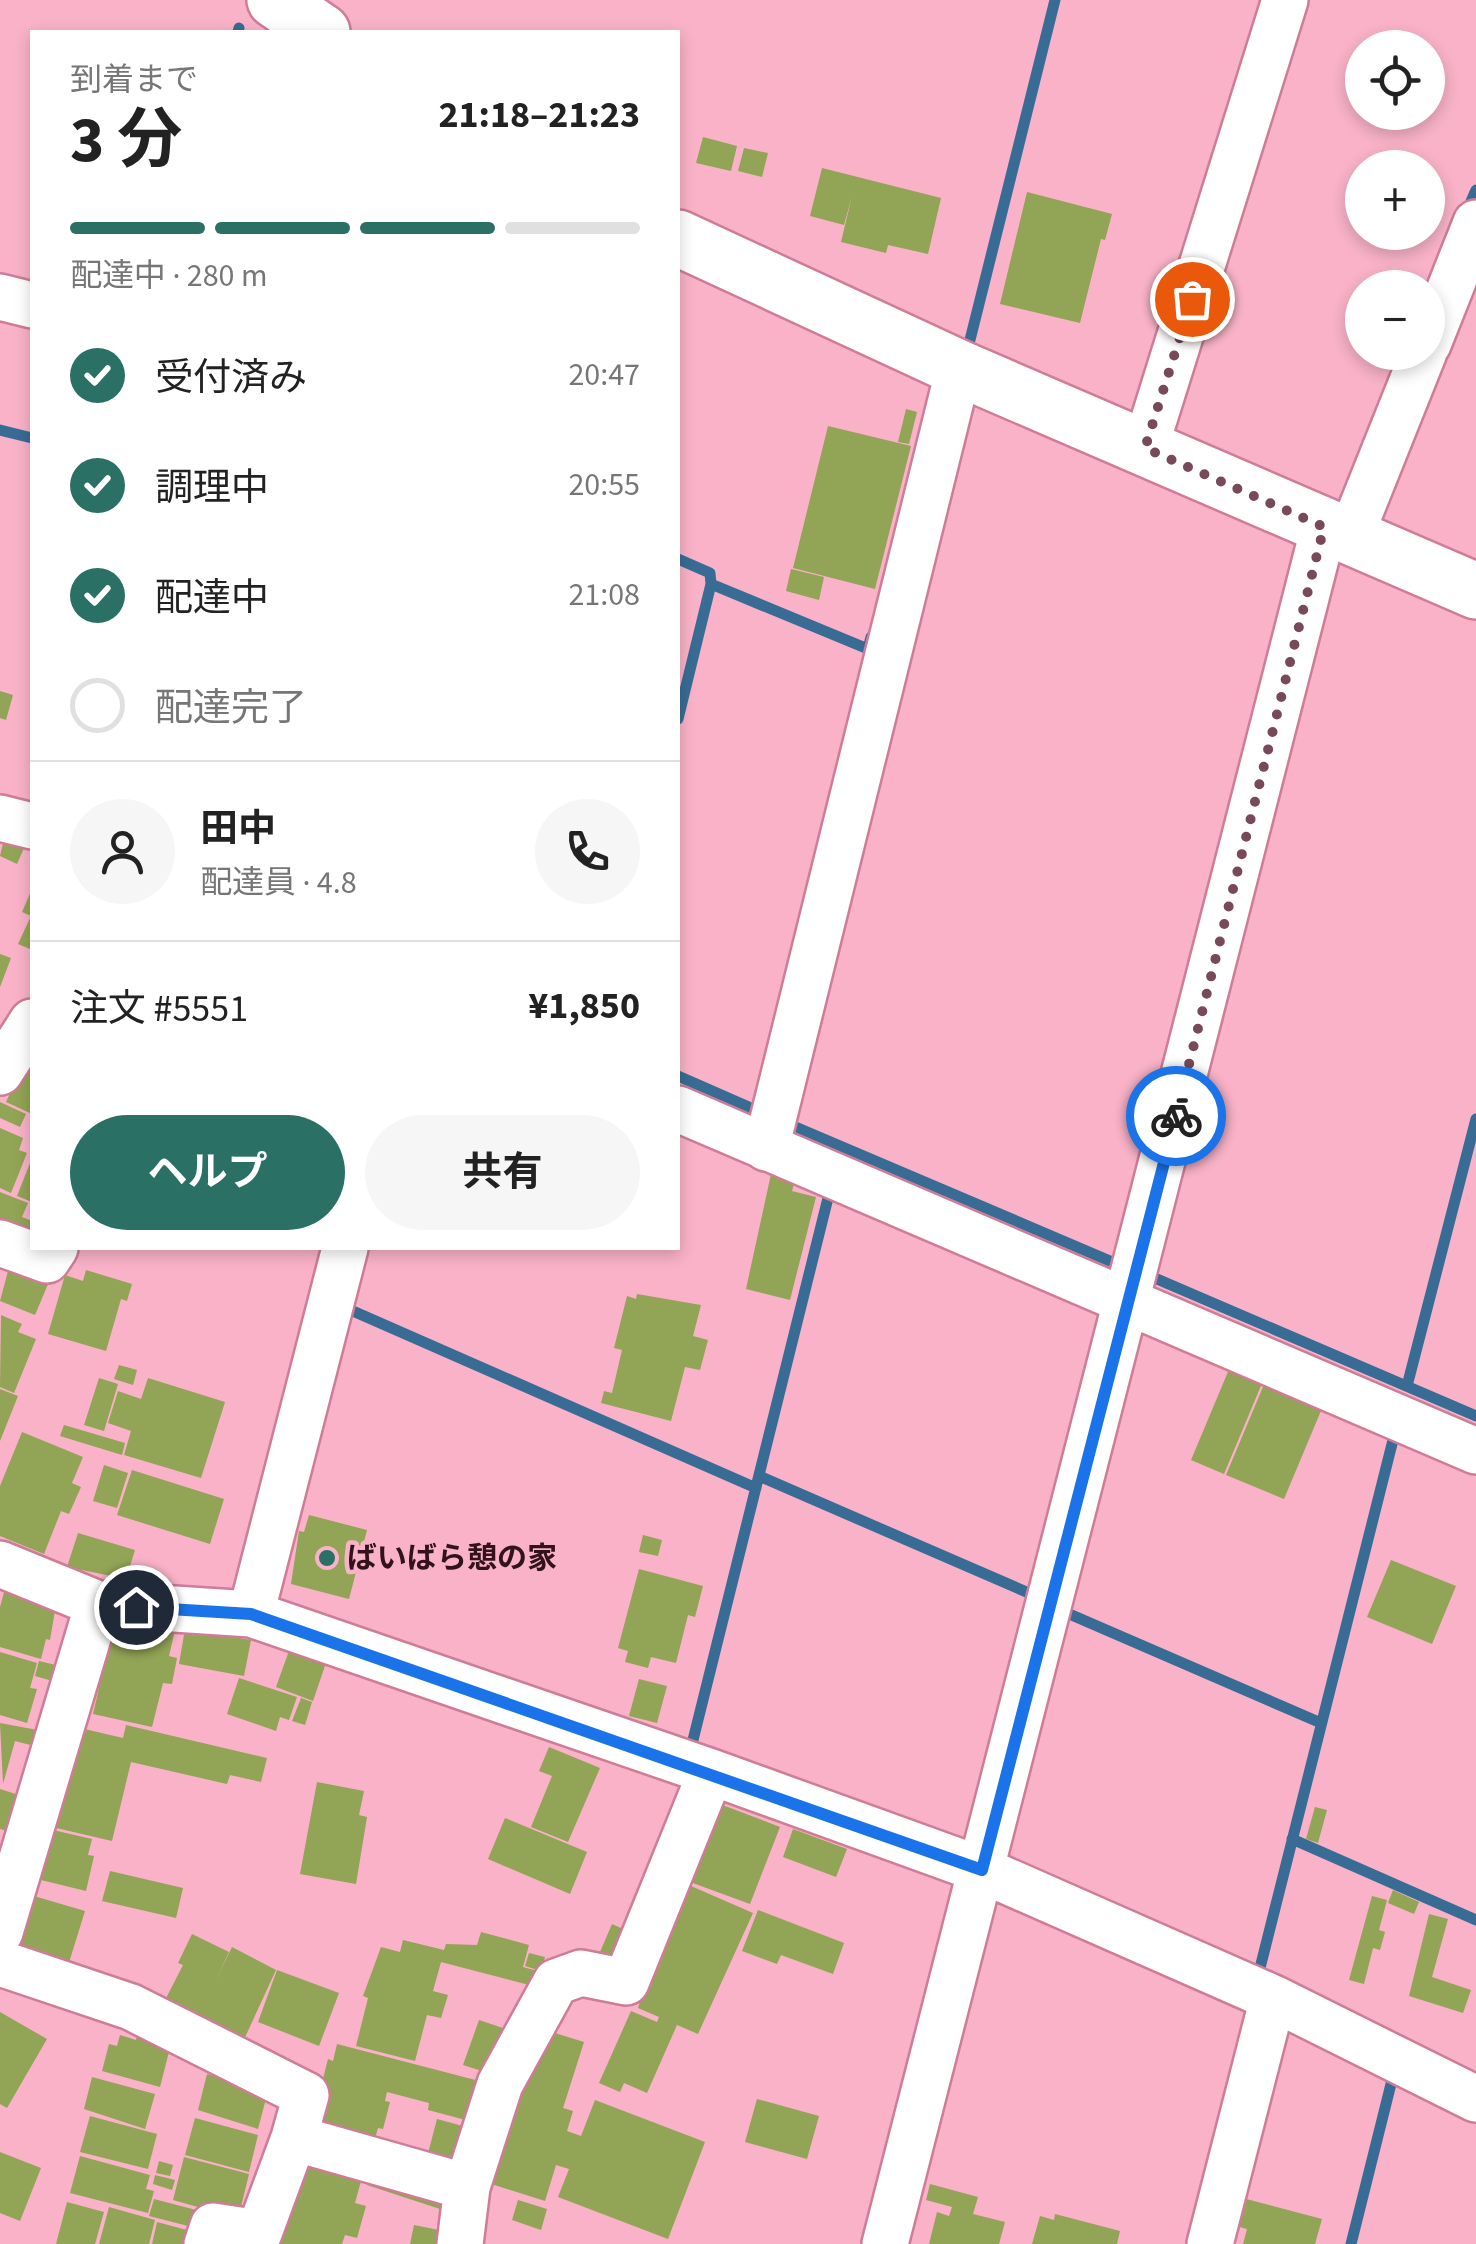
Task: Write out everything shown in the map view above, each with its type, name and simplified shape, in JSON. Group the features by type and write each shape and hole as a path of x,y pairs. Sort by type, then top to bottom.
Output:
{"street":[{"path":"275,0 319,30"},
{"path":"1145,448 1285,0"},
{"path":"1445,301 1476,223"},
{"path":"680,239 959,368 1476,591"},
{"path":"0,296 30,304"},
{"path":"766,1148 959,368"},
{"path":"885,2244 1128,1305 1337,532 1415,370"},
{"path":"0,818 30,826"},
{"path":"0,1072 30,1025"},
{"path":"680,1110 1476,1451"},
{"path":"0,1243 46,1260 54,1250"},
{"path":"251,1614 344,1250"},
{"path":"0,1564 98,1604 251,1614 982,1870 1274,1998 1476,2098"},
{"path":"0,1932 98,1604"},
{"path":"460,2244 467,2188 500,2084 556,1982 580,1974 626,1982 711,1772"},
{"path":"0,1963 131,2007 306,2096 260,2233 212,2226 207,2244"},
{"path":"1210,2244 1274,1998"},
{"path":"294,2138 467,2188"}],"building":[{"path":"703,137 737,146 731,171 696,163"},
{"path":"744,148 768,153 762,177 738,171"},
{"path":"822,168 941,198 928,254 888,245 886,253 841,242 852,196 844,225 810,216"},
{"path":"1027,192 1112,214 1105,240 1101,239 1080,323 1000,304"},
{"path":"906,409 917,412 909,444 898,442"},
{"path":"828,426 911,446 875,589 793,568"},
{"path":"791,569 824,577 819,600 786,591"},
{"path":"0,691 13,695 6,720 0,718"},
{"path":"4,839 24,848 17,864 0,856"},
{"path":"30,894 30,916 22,912"},
{"path":"30,918 30,949 18,944"},
{"path":"0,954 11,958 0,987"},
{"path":"30,1048 30,1113 6,1102"},
{"path":"0,1102 26,1114 20,1127 0,1118"},
{"path":"0,1128 23,1138 19,1150 27,1153 11,1193 0,1188"},
{"path":"30,1163 30,1201 17,1196"},
{"path":"771,1174 795,1180 792,1191 816,1197 790,1300 746,1289"},
{"path":"0,1192 28,1203 22,1217 30,1220 24,1243 0,1233"},
{"path":"11,1260 51,1277 35,1315 0,1301"},
{"path":"86,1270 132,1284 127,1301 121,1299 106,1351 48,1334 65,1275 83,1281"},
{"path":"637,1294 701,1305 693,1336 708,1340 700,1370 685,1367 671,1421 601,1403 604,1391 612,1393 622,1350 614,1348 627,1296 636,1299"},
{"path":"1,1315 22,1324 18,1332 36,1339 14,1393 0,1387"},
{"path":"119,1365 137,1370 133,1385 114,1379"},
{"path":"1230,1367 1263,1381 1224,1474 1191,1460"},
{"path":"99,1378 118,1384 104,1431 84,1425"},
{"path":"148,1378 225,1402 201,1478 124,1455 131,1431 108,1423 118,1391 141,1399"},
{"path":"1265,1382 1323,1406 1284,1499 1226,1475"},
{"path":"0,1389 18,1396 0,1441"},
{"path":"64,1425 125,1443 122,1455 60,1436"},
{"path":"22,1432 83,1457 72,1483 81,1487 69,1514 61,1511 44,1554 0,1536 0,1486"},
{"path":"104,1465 128,1473 117,1508 93,1501"},
{"path":"132,1470 224,1499 210,1544 117,1515"},
{"path":"309,1515 367,1530 349,1599 291,1584 299,1531 304,1532"},
{"path":"78,1533 135,1550 126,1579 67,1567"},
{"path":"643,1535 662,1540 658,1556 639,1552"},
{"path":"1391,1560 1456,1586 1432,1644 1367,1617"},
{"path":"639,1569 703,1586 695,1617 688,1615 676,1663 651,1657 648,1668 625,1662 628,1651 618,1648"},
{"path":"6,1585 57,1599 50,1640 46,1639 41,1659 0,1647 0,1607"},
{"path":"132,1620 175,1630 169,1656 177,1658 172,1684 163,1683 152,1727 93,1714 99,1688 92,1686 114,1625 130,1629"},
{"path":"185,1629 251,1640 244,1676 179,1664"},
{"path":"290,1648 327,1660 313,1701 276,1687"},
{"path":"0,1652 37,1663 30,1688 37,1689 27,1723 0,1715"},
{"path":"39,1661 60,1666 56,1682 35,1676"},
{"path":"239,1678 297,1697 289,1720 280,1717 276,1731 227,1714"},
{"path":"639,1679 667,1686 657,1723 629,1716"},
{"path":"301,1698 312,1702 305,1725 292,1721"},
{"path":"0,1723 43,1731 38,1747 15,1741 3,1784"},
{"path":"126,1725 267,1758 261,1782 230,1775 227,1784 131,1762 112,1841 52,1827 76,1727 123,1738"},
{"path":"549,1747 600,1768 568,1842 531,1827 552,1776 539,1771"},
{"path":"317,1782 364,1791 359,1815 367,1817 356,1884 300,1874"},
{"path":"0,1789 22,1796 11,1832 0,1829"},
{"path":"720,1804 780,1827 750,1904 690,1882"},
{"path":"1315,1807 1327,1810 1318,1843 1306,1839"},
{"path":"505,1818 587,1852 570,1894 488,1859"},
{"path":"793,1829 847,1849 836,1877 783,1857"},
{"path":"53,1830 92,1839 88,1855 94,1856 86,1891 41,1880"},
{"path":"110,1871 183,1888 176,1918 102,1901"},
{"path":"691,1886 753,1913 698,2034 677,2025 647,2093 624,2083 620,2092 599,2083 631,2011 657,2022 659,2017 638,2008 662,1933 669,1936"},
{"path":"1393,1890 1419,1902 1414,1914 1388,1903"},
{"path":"34,1896 85,1911 67,1969 8,1957"},
{"path":"1372,1896 1387,1900 1379,1930 1385,1932 1380,1950 1373,1948 1364,1984 1349,1980"},
{"path":"758,1910 844,1943 833,1974 781,1955 777,1964 742,1951"},
{"path":"1429,1914 1448,1919 1432,1977 1471,1990 1463,2013 1409,1996"},
{"path":"612,1924 632,1933 617,1967 597,1959"},
{"path":"481,1932 529,1945 523,1967 541,1972 537,1987 441,1962 433,1991 448,1995 441,2018 427,2015 415,2061 356,2046 368,1998 363,1996 381,1947 400,1952 403,1940 444,1950 446,1944 477,1945"},
{"path":"192,1934 229,1952 215,1982 232,1947 276,1970 241,2046 162,2006 183,1965 178,1963"},
{"path":"529,1953 545,1957 541,1971 525,1966"},
{"path":"277,1970 339,1993 319,2046 258,2022"},
{"path":"0,2012 47,2039 7,2108 0,2104"},
{"path":"479,2020 503,2028 488,2073 463,2065"},
{"path":"542,2029 584,2042 563,2108 573,2111 567,2131 581,2136 595,2100 705,2142 668,2239 558,2197 569,2169 556,2165 545,2201 485,2182 514,2092 522,2095"},
{"path":"120,2035 171,2044 160,2087 102,2071 109,2044 117,2046"},
{"path":"337,2044 487,2083 477,2123 428,2110 429,2103 387,2092 385,2101 390,2102 383,2129 378,2128 372,2149 309,2133 328,2059 333,2061"},
{"path":"207,2074 268,2091 258,2129 198,2110"},
{"path":"92,2077 155,2094 145,2129 84,2109"},
{"path":"757,2099 819,2116 807,2159 745,2142"},
{"path":"90,2116 157,2134 148,2169 80,2152"},
{"path":"195,2118 258,2135 249,2172 185,2155"},
{"path":"437,2119 470,2128 458,2173 425,2165"},
{"path":"0,2152 41,2168 20,2221 0,2213"},
{"path":"80,2156 150,2175 146,2189 154,2191 148,2213 70,2193"},
{"path":"184,2157 249,2174 240,2211 207,2202 205,2209 173,2200"},
{"path":"159,2161 173,2165 170,2176 156,2173"},
{"path":"303,2165 361,2181 355,2203 366,2206 357,2238 345,2235 342,2244 275,2244"},
{"path":"372,2170 451,2191 446,2211 367,2185"},
{"path":"155,2175 175,2180 172,2190 153,2184"},
{"path":"930,2184 978,2197 973,2214 1005,2222 999,2244 929,2244 937,2212 949,2216 952,2207 926,2200"},
{"path":"1235,2196 1322,2219 1315,2244 1243,2244 1247,2229 1228,2224"},
{"path":"154,2199 200,2211 196,2228 149,2216"},
{"path":"518,2200 547,2209 541,2230 512,2220"},
{"path":"67,2202 104,2212 95,2244 56,2244"},
{"path":"109,2207 155,2220 149,2244 99,2244"},
{"path":"1055,2214 1120,2231 1117,2244 1032,2244 1040,2216 1054,2220"},
{"path":"157,2222 198,2233 196,2244 152,2244"},
{"path":"414,2225 449,2232 447,2244 410,2244"}],"waterway":[{"path":"970,340 1055,0"},
{"path":"1466,213 1476,190"},
{"path":"0,430 30,438"},
{"path":"680,560 710,573 711,584"},
{"path":"680,711 711,584 868,649 871,637"},
{"path":"680,1077 762,1113"},
{"path":"1407,1386 1476,1119"},
{"path":"786,1123 1117,1264"},
{"path":"693,1740 829,1194"},
{"path":"1157,1279 1476,1416"},
{"path":"346,1308 756,1488"},
{"path":"1260,1968 1393,1440"},
{"path":"759,1476 1031,1594"},
{"path":"1067,1613 1321,1723"},
{"path":"1292,1839 1476,1920"},
{"path":"1351,2244 1391,2084"}],"way so far":[{"path":"1176,1116 1324,527 1145,448 1192,299"}],"place":[{"name":"ばいばら憩の家","path":"327,1558"}],"route":[{"path":"136,1607 251,1614 982,1870 1176,1116"}]}
